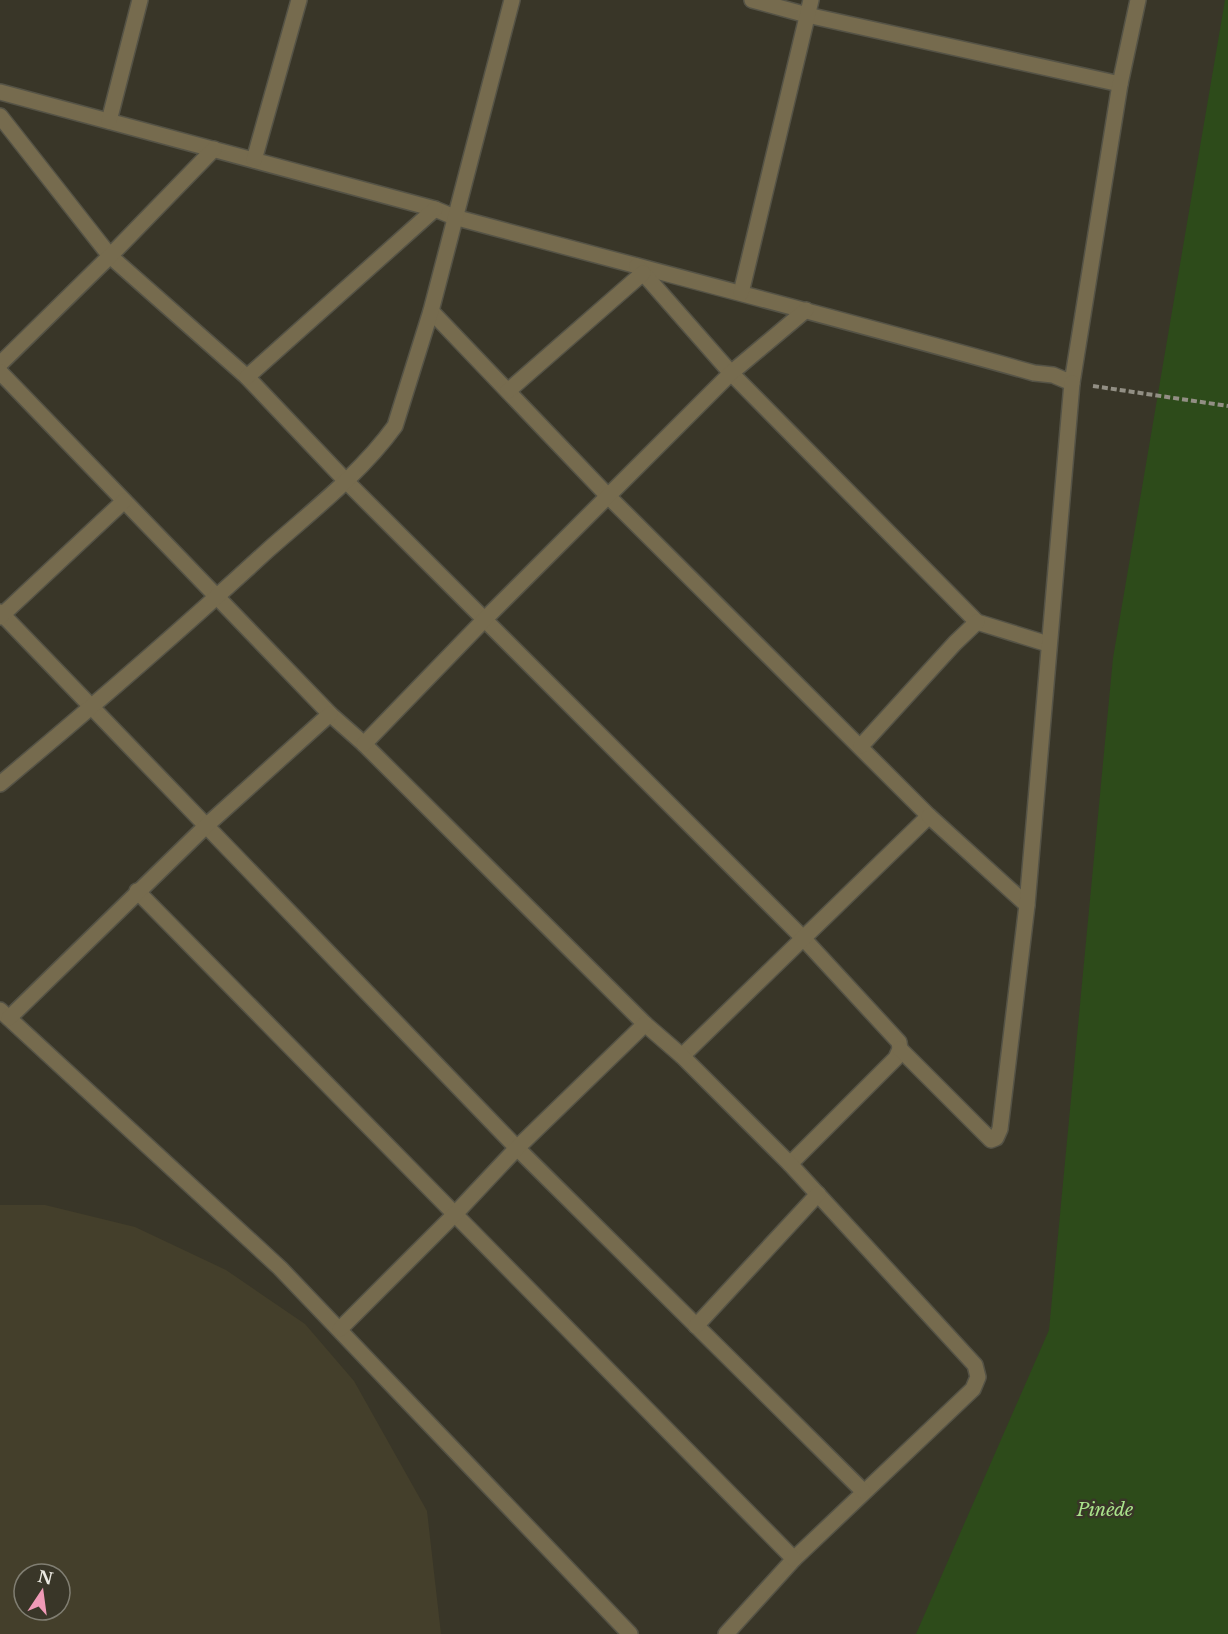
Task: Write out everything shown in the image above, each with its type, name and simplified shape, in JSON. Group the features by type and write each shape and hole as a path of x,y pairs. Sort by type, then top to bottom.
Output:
{"street":[{"path":"109,121 140,0"},
{"path":"255,160 299,0"},
{"path":"0,784 217,597 345,480 384,441 395,426 431,311 512,0"},
{"path":"752,0 809,7 1120,84"},
{"path":"0,116 110,256 248,377 345,480 803,939 898,1042 900,1049 991,1140 996,1138 1000,1129 1027,905 1072,383 1120,84 1138,0"},
{"path":"741,293 809,7"},
{"path":"0,92 435,209 454,217 640,270 806,310 1034,373 1053,375 1072,383"},
{"path":"0,364 214,149"},
{"path":"248,377 435,209"},
{"path":"640,270 731,373 977,622 1048,644"},
{"path":"508,391 640,270"},
{"path":"364,744 485,619 731,373 806,310"},
{"path":"431,311 608,496 929,816 1027,905"},
{"path":"0,372 330,714 364,744 645,1024 682,1056 790,1164 970,1358 978,1377 973,1389 794,1559 726,1634"},
{"path":"124,501 1,615 207,825 517,1148 863,1491"},
{"path":"861,746 977,622"},
{"path":"330,714 207,825 5,1014 280,1268 630,1634"},
{"path":"682,1056 929,816"},
{"path":"137,891 794,1559"},
{"path":"340,1329 455,1214 517,1148 645,1024"},
{"path":"790,1164 897,1058 900,1049"},
{"path":"696,1326 818,1194"}],"path":[{"path":"1072,383 1228,406"}],"shaded area":[{"path":"0,1205 45,1205 135,1227 226,1270 305,1324 354,1381 427,1511 441,1634 0,1634"}],"green space":[{"name":"Pinède","path":"1225,0 1228,0 1228,1634 916,1634 1049,1330 1113,658"}]}
